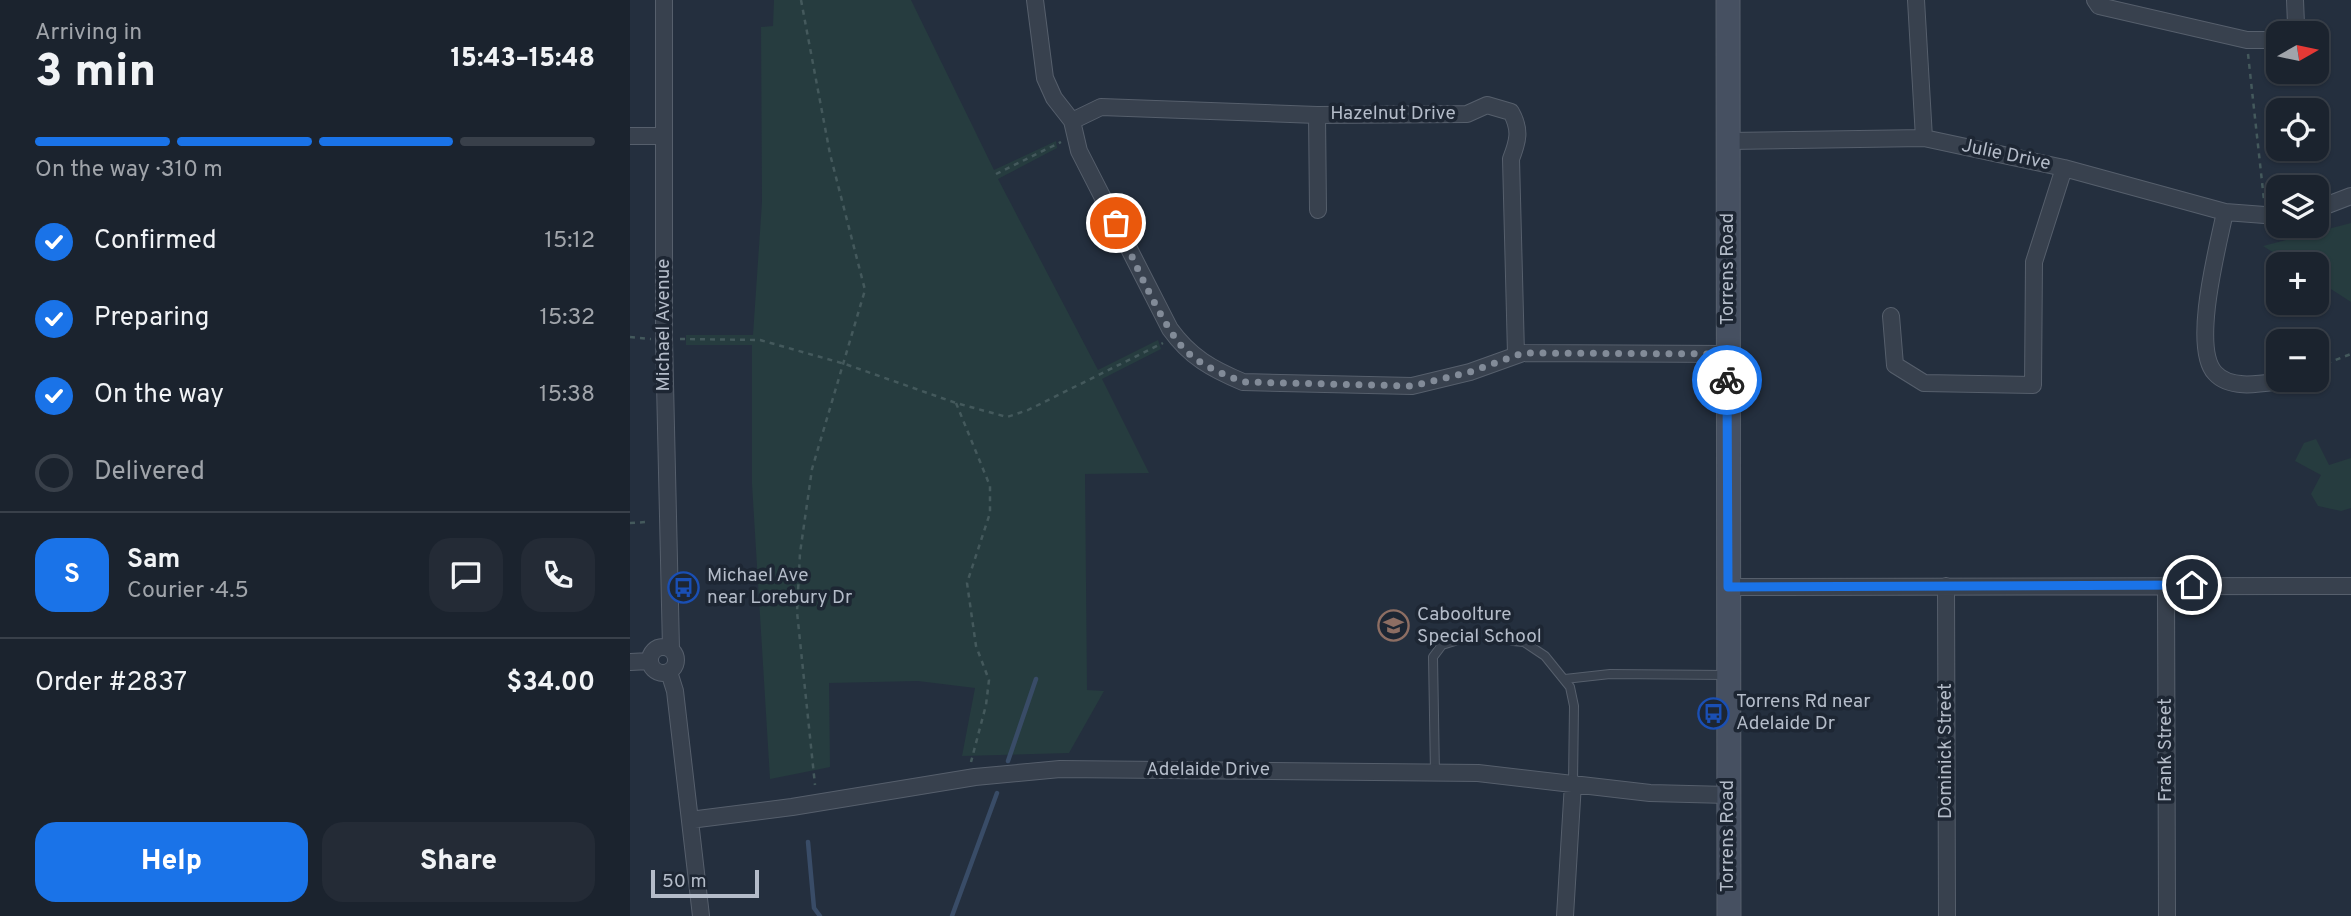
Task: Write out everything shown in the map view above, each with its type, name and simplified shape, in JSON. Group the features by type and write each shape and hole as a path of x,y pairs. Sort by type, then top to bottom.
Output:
{"main road":[{"name":"Torrens Road","path":"1728,0 1729,916"}],"street":[{"name":"Michael Avenue","path":"664,0 666,509 671,649"},
{"path":"1035,0 1045,78 1054,98 1072,121 1079,151 1170,329 1185,350 1218,372 1243,382 1412,386 1470,372 1516,354 1727,354"},
{"path":"1916,0 1924,138"},
{"path":"2095,0 2099,6 2247,40 2266,40"},
{"path":"2295,0 2297,21"},
{"name":"Hazelnut Drive","path":"1072,121 1101,107 1317,115 1467,114 1487,105 1511,112 1518,130 1511,173 1516,354"},
{"path":"1317,115 1318,210"},
{"path":"630,136 664,136"},
{"name":"Julie Drive","path":"1729,141 1924,138 2064,167 2225,212 2266,215"},
{"path":"1891,316 1895,365 1924,383 2033,385 2034,262 2064,167"},
{"path":"2329,204 2351,196"},
{"path":"2225,212 2207,299 2208,359 2215,373 2240,384 2266,382"},
{"name":"Frank Street","path":"2166,585 2166,916"},
{"name":"Dominick Street","path":"1946,586 1947,916"},
{"path":"1728,587 2351,586"},
{"path":"650,662 656,649 663,647 671,649 676,661 669,672 675,691 701,916"},
{"path":"630,662 650,662"},
{"path":"650,662 658,672 669,672"},
{"name":"Adelaide Drive","path":"690,820 1038,770 1478,773 1650,793 1728,795"},
{"path":"1565,916 1573,783"}],"lane":[{"path":"1513,640 1536,648 1570,687 1574,706 1573,783"},
{"path":"1435,774 1433,657 1442,645 1455,641"},
{"path":"1565,679 1610,674 1728,675"}],"path":[{"path":"801,0 830,154 865,290 812,469 800,553 797,612 815,785"},
{"path":"2247,40 2266,175"},
{"path":"996,174 1061,142"},
{"path":"630,337 651,339"},
{"path":"677,339 760,340 845,364 956,403 1007,417 1028,410 1164,343"},
{"path":"2329,362 2351,354"},
{"path":"956,403 990,486 989,513 967,583 976,646 989,680 986,705 969,769"},
{"path":"630,523 647,522"}],"green space":[{"path":"774,0 911,0 994,170 1056,141 1057,148 998,179 1098,370 1158,340 1161,349 1102,379 1149,473 1085,474 1087,690 1104,691 1069,753 962,756 975,688 918,681 829,683 830,767 770,779 752,484 752,345 686,345 686,335 753,335 762,202 761,27 773,26"},
{"path":"2351,223 2351,302 2329,288 2329,252 2273,252 2263,246 2294,238 2329,238 2329,229"},
{"path":"2316,439 2329,465 2351,458 2351,508 2341,511 2318,506 2311,494 2321,475 2295,461 2304,443"}],"waterway":[{"path":"1008,761 1036,679"},
{"path":"952,916 997,793"},
{"path":"808,842 814,908 820,916"}],"way so far":[{"path":"1116,223 1170,329 1185,350 1218,372 1243,382 1412,386 1470,372 1505,357 1523,353 1727,354 1727,380"}],"place":[{"name":"Michael Ave near Lorebury Dr","path":"684,587"},
{"name":"Caboolture Special School","path":"1394,626"},
{"name":"Torrens Rd near Adelaide Dr","path":"1713,713"}],"route":[{"path":"1727,380 1728,587 2192,585"}]}
